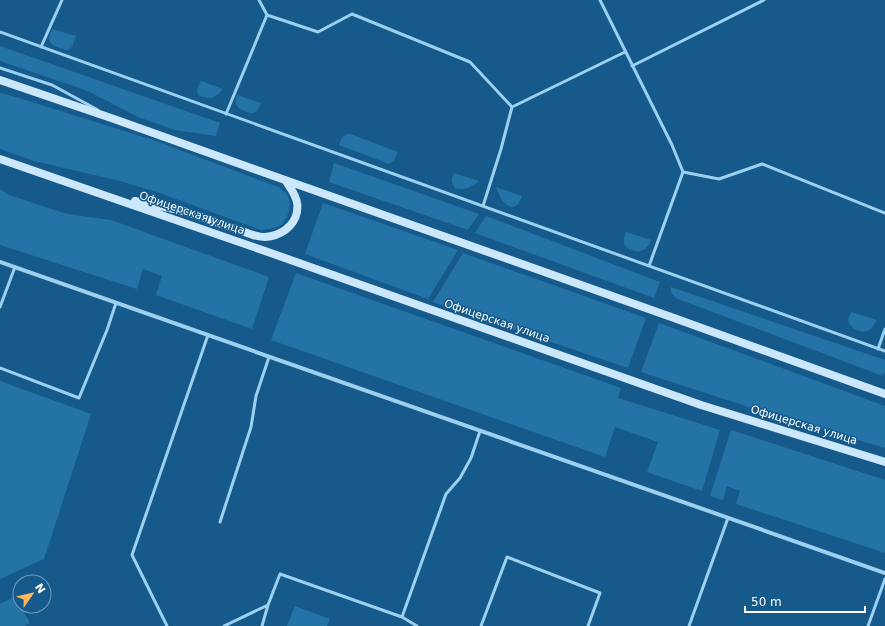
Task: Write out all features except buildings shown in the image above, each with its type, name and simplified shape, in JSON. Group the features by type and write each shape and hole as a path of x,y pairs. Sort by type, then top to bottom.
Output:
{"main road":[{"path":"0,80 114,118 885,394"},
{"name":"Офицерская улица","path":"0,159 104,194 701,405 885,462"},
{"name":"Офицерская улица","path":"104,194 184,211 253,235 264,237 273,236 285,231 293,223 296,215 298,204 294,192 285,180"}],"street":[{"path":"0,262 885,573"}],"lane":[{"path":"41,47 62,0"},
{"path":"259,0 267,15 318,32 352,14 470,62 512,107"},
{"path":"600,0 672,145 683,172 649,266"},
{"path":"632,66 764,0"},
{"path":"226,114 267,15"},
{"path":"0,32 885,351"},
{"path":"483,206 501,149 512,107 625,52"},
{"path":"0,68 52,85 114,118"},
{"path":"683,172 719,178 762,164 885,213"},
{"path":"0,307 15,267"},
{"path":"0,368 79,398 116,303"},
{"path":"878,348 885,329"},
{"path":"167,626 132,555 208,335"},
{"path":"220,522 250,427 256,396 269,357"},
{"path":"402,617 446,494 460,478 471,458 480,431"},
{"path":"689,626 728,518"},
{"path":"481,626 507,557 600,593 588,626"},
{"path":"262,626 280,574 402,617 418,626"},
{"path":"868,626 885,579"},
{"path":"224,626 268,605"}],"shaded area":[{"path":"52,29 76,36 72,47 67,50 56,47 51,43 49,38"},
{"path":"0,46 220,123 216,136 175,130 138,117 88,91 0,61"},
{"path":"201,81 223,89 212,98 202,97 198,95 197,90"},
{"path":"0,93 156,141 278,187 286,193 288,197 290,205 288,215 280,225 270,229 261,230 157,192 116,180 34,161 0,149"},
{"path":"237,95 261,103 254,113 244,111 236,104"},
{"path":"350,134 398,152 394,160 389,164 339,145 344,136"},
{"path":"334,163 479,214 468,230 329,182"},
{"path":"454,173 479,181 468,188 455,188 452,180"},
{"path":"496,187 522,196 519,203 511,207 508,205 501,198"},
{"path":"0,189 9,195 67,214 111,220 269,277 252,329 156,295 162,276 143,269 137,289 0,245"},
{"path":"323,203 458,250 428,299 305,254"},
{"path":"486,216 660,282 654,298 475,233"},
{"path":"626,232 651,240 649,245 638,252 627,248 624,243"},
{"path":"463,253 646,318 628,368 433,302"},
{"path":"296,273 621,388 618,398 720,430 702,491 647,472 658,442 615,427 605,457 271,340"},
{"path":"671,287 885,360 885,372 883,376 678,299 672,294"},
{"path":"851,312 877,320 871,329 863,332 854,329 849,323 848,320"},
{"path":"659,323 885,406 885,448 761,411 641,372"},
{"path":"0,381 91,414 44,559 0,579"},
{"path":"731,430 885,480 885,553 736,504 740,491 727,486 723,500 710,496"},
{"path":"12,598 12,614 25,614 30,623 24,626 0,626 0,604"},
{"path":"295,606 330,619 327,626 287,626"}]}
